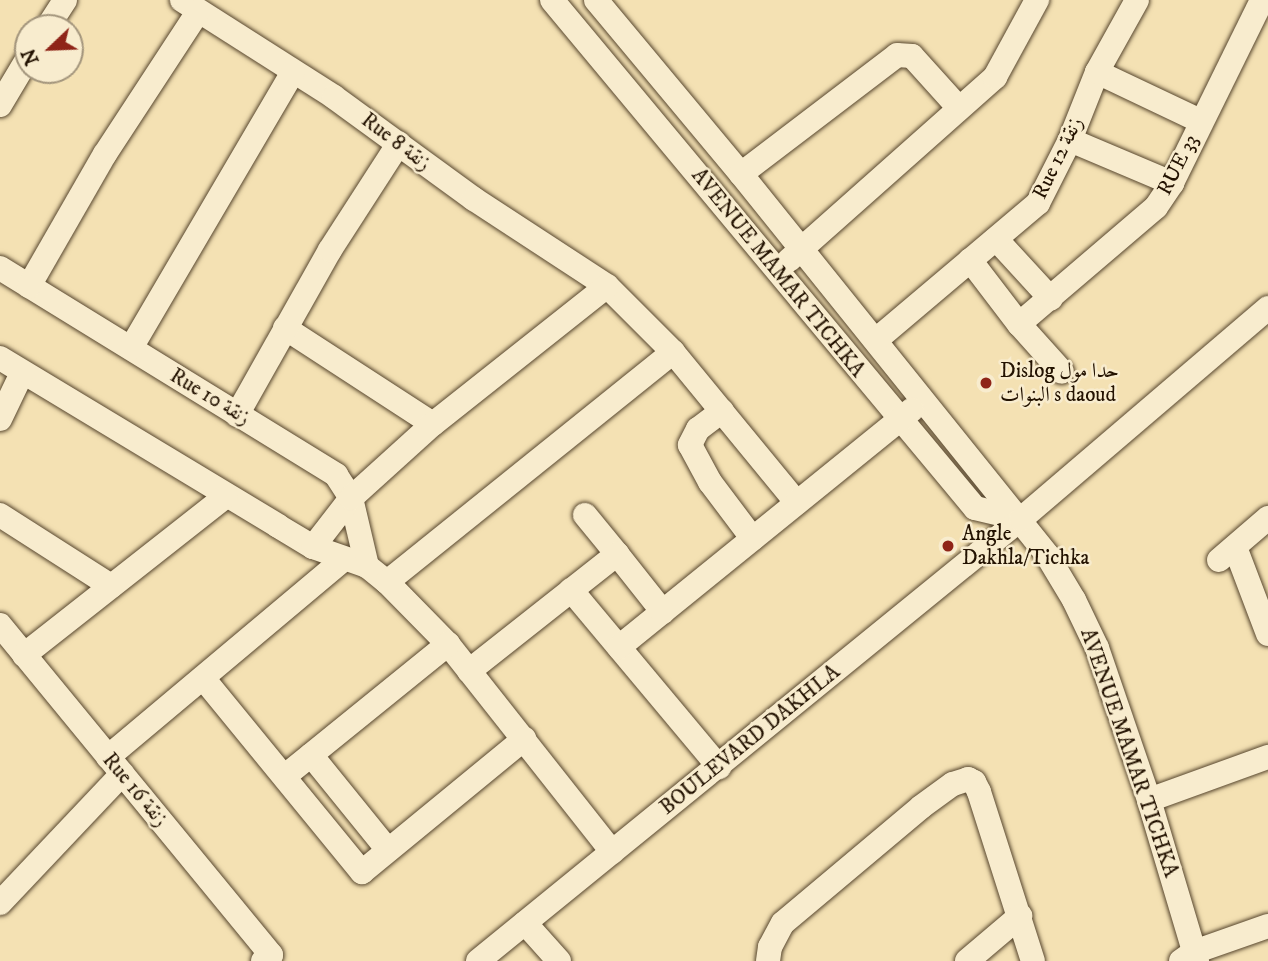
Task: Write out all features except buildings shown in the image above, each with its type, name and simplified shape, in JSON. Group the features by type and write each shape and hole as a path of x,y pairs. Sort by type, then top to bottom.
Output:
{"street":[{"name":"AVENUE MAMAR TICHKA","path":"552,0 975,508 1021,519"},
{"name":"AVENUE MAMAR TICHKA","path":"596,0 1021,519 1068,589 1097,648 1149,800 1190,958"},
{"path":"776,272 995,77 1037,0"},
{"name":"Rue 12 زنقة","path":"876,340 1038,203 1070,140 1097,72 1137,0"},
{"name":"RUE 33","path":"1019,324 1156,207 1172,183 1200,121 1262,0"},
{"path":"29,286 190,6"},
{"name":"Rue 8 زنقة","path":"190,6 399,143 474,199 607,286 673,352 797,503"},
{"path":"741,174 897,55 912,57 959,108"},
{"path":"131,348 293,72"},
{"path":"1097,72 1200,121"},
{"path":"0,105 14,82"},
{"path":"1070,140 1172,183"},
{"path":"237,415 330,250 399,143"},
{"path":"996,239 1051,299"},
{"path":"971,260 1019,324 1062,372"},
{"name":"Rue 10 زنقة","path":"0,268 336,475 351,498 356,563"},
{"path":"313,547 351,498 433,424 607,286"},
{"name":"BOULEVARD DAKHLA","path":"478,961 1021,519 1268,308"},
{"path":"285,328 433,424"},
{"path":"387,582 673,352"},
{"path":"0,358 313,547 356,563 387,582 448,644 612,852"},
{"path":"0,419 22,373"},
{"path":"619,647 924,400"},
{"path":"722,411 698,429 690,445 710,482 753,539"},
{"path":"24,655 226,496"},
{"path":"585,514 663,612"},
{"path":"0,515 111,586"},
{"path":"1268,519 1227,553 1268,634"},
{"path":"469,671 617,554"},
{"path":"0,903 115,766 203,678 356,563"},
{"path":"571,590 719,766"},
{"name":"Rue 16 زنقة","path":"0,625 267,958"},
{"path":"285,776 448,644"},
{"path":"203,678 362,872 524,739"},
{"path":"312,755 388,850"},
{"path":"1149,800 1268,757"},
{"path":"768,961 769,947 783,923 921,807 960,781 975,782 1033,961"},
{"path":"967,961 1020,916"},
{"path":"525,923 559,961"},
{"path":"1190,958 1268,926"}],"place":[{"name":"Dislog حدا مول البنوات s daoud","path":"986,383"},
{"name":"Angle Dakhla/Tichka","path":"948,546"}]}
